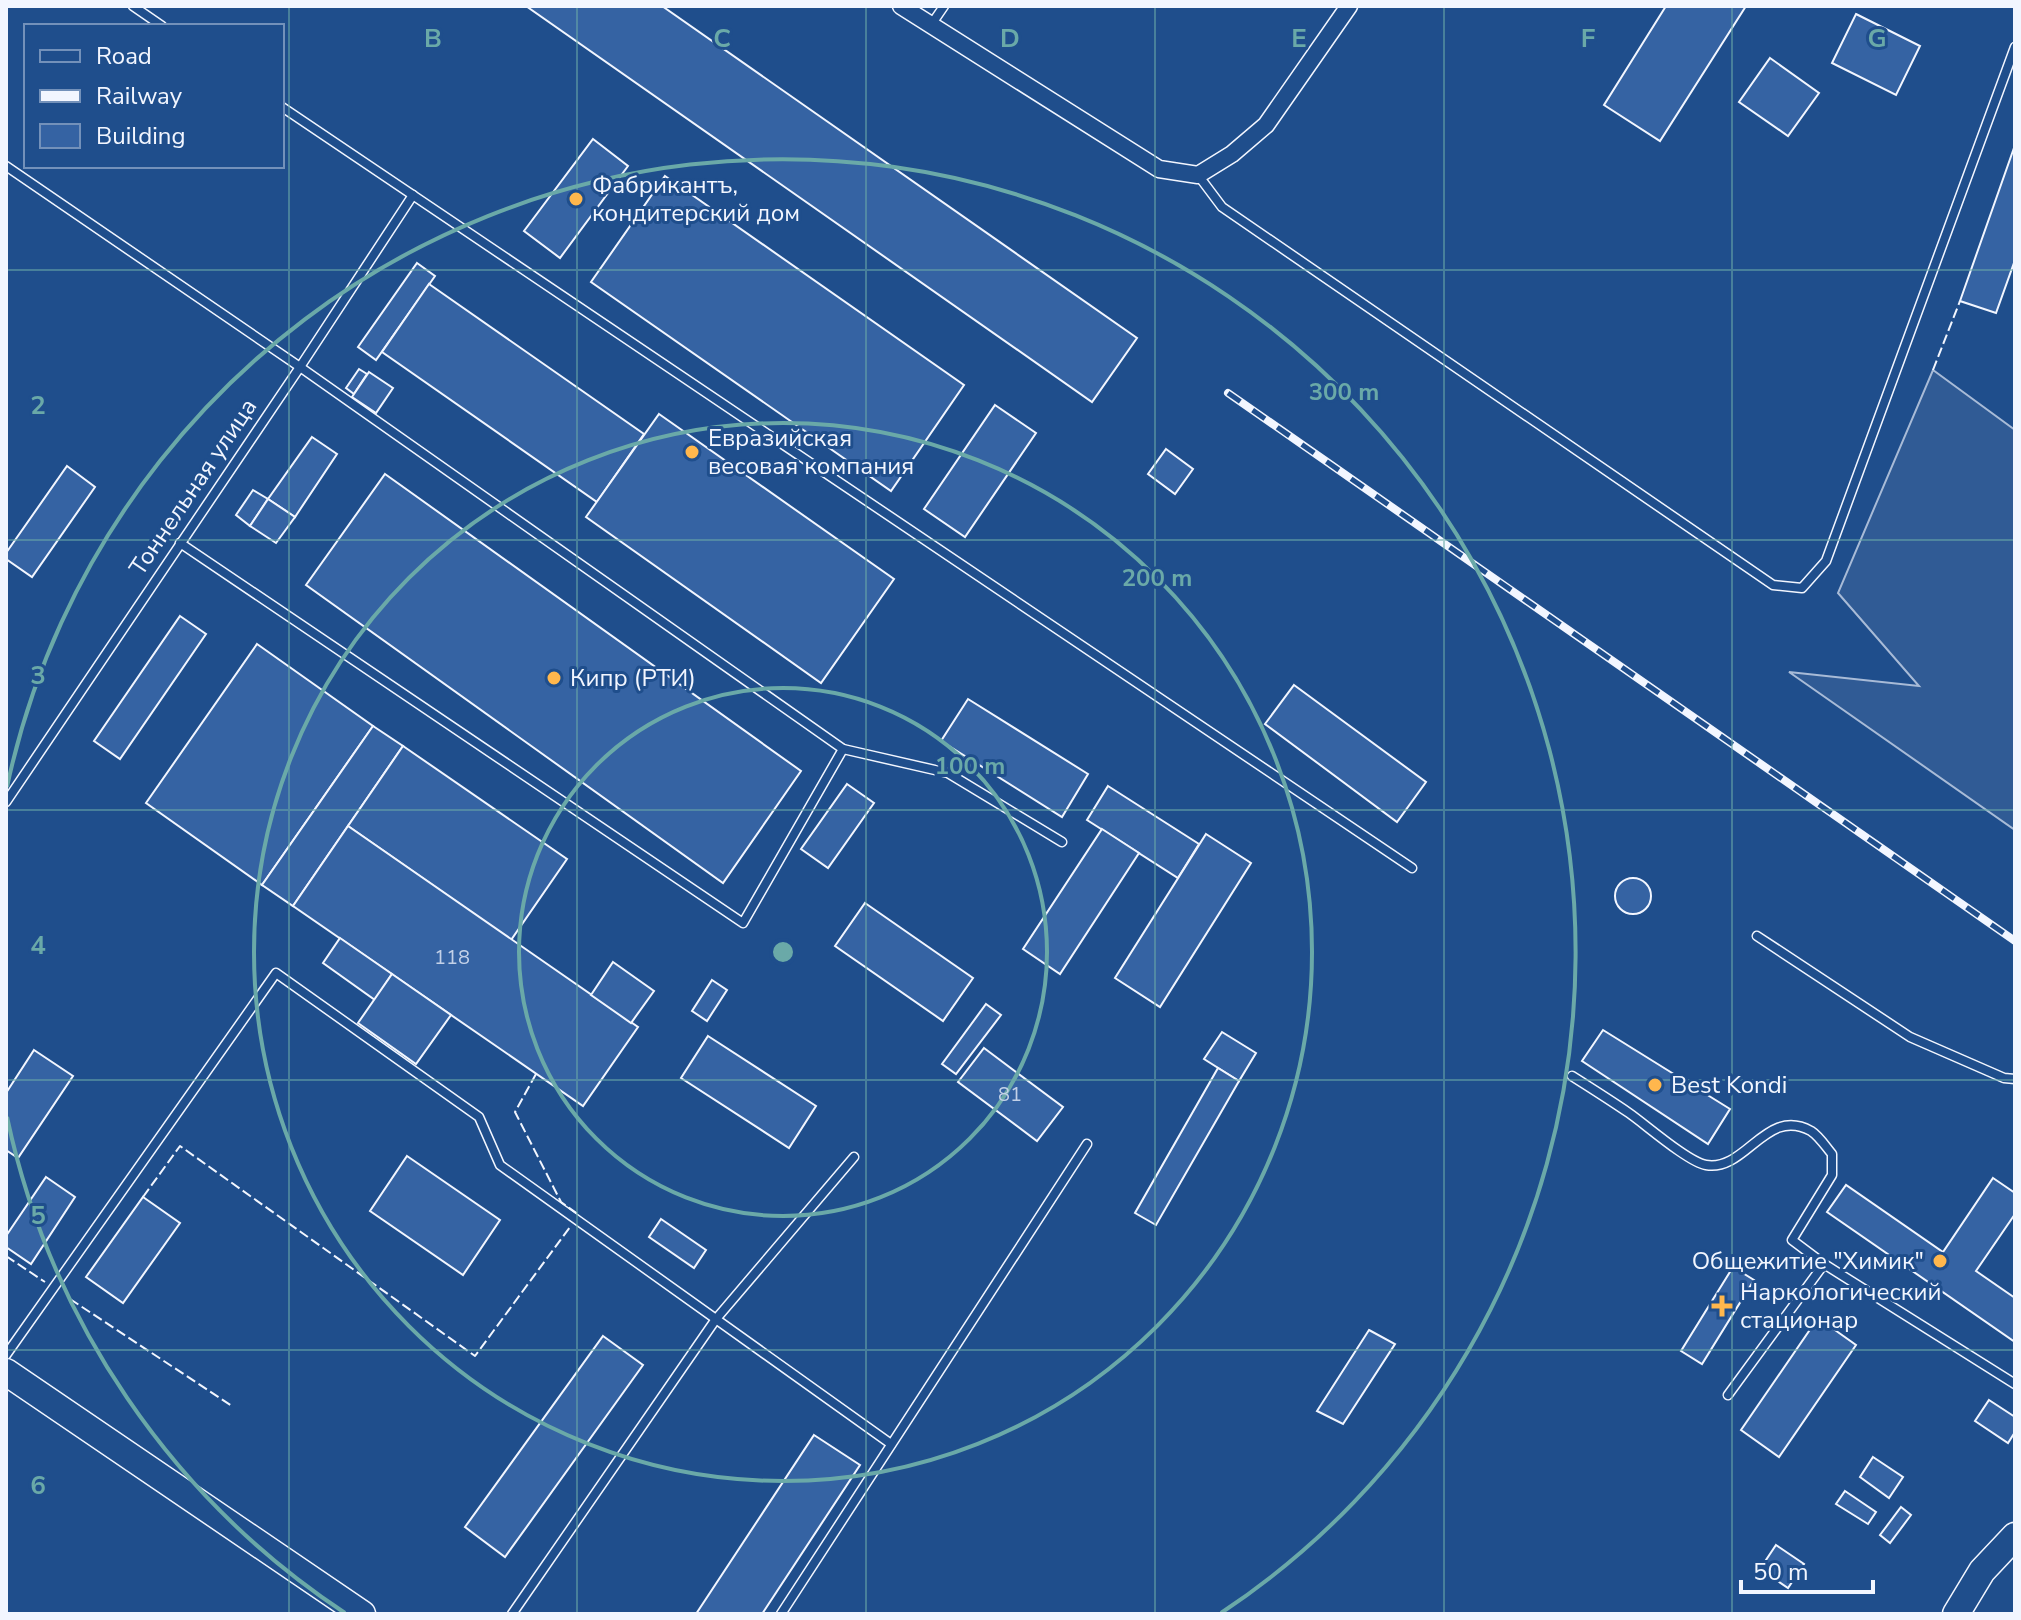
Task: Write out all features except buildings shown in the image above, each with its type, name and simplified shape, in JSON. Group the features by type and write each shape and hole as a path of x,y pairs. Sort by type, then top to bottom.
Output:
{"main road":[{"path":"6,1372 362,1614"},
{"path":"1956,1614 1982,1571 2015,1536"}],"street":[{"path":"901,6 1159,169 1198,175 1232,154 1266,125 1349,6"}],"lane":[{"path":"133,6 159,24"},
{"path":"931,25 944,6"},
{"path":"1198,175 1222,207 1773,585 1802,588 1826,561 2015,47"},
{"path":"284,108 1412,868"},
{"path":"6,166 300,367 843,749 948,773 1062,842"},
{"name":"Тоннельная улица","path":"6,802 413,195"},
{"path":"180,543 743,923 843,749"},
{"path":"1757,936 1910,1037 2004,1078 2015,1079"},
{"path":"6,1355 276,973 479,1117 500,1165 891,1444"},
{"path":"1572,1076 1674,1147 1706,1165 1733,1160 1770,1129 1794,1126 1812,1132 1832,1154 1832,1175 1792,1240 1824,1264 2015,1384"},
{"path":"781,1614 1087,1144"},
{"path":"512,1614 716,1319 854,1157"},
{"path":"1728,1395 1824,1264"},
{"path":"1982,1571 2015,1524"}],"shaded area":[{"path":"1933,370 2015,430 2015,830 1789,672 1919,686 1838,593"}],"railway":[{"path":"1228,393 2015,941"}],"fence":[{"path":"1933,370 1960,301"},
{"path":"536,1074 515,1112 561,1202 579,1215"},
{"path":"143,1197 180,1146 475,1356 570,1227"},
{"path":"6,1256 45,1282"},
{"path":"70,1299 232,1406"}],"place":[{"name":"Фабрикантъ, кондитерский дом","path":"576,199"},
{"name":"Евразийская весовая компания","path":"692,452"},
{"name":"Кипр (РТИ)","path":"554,678"},
{"name":"Best Kondi","path":"1655,1085"},
{"name":"Общежитие \"Химик\"","path":"1940,1261"},
{"name":"Наркологический стационар","path":"1722,1306"}]}
